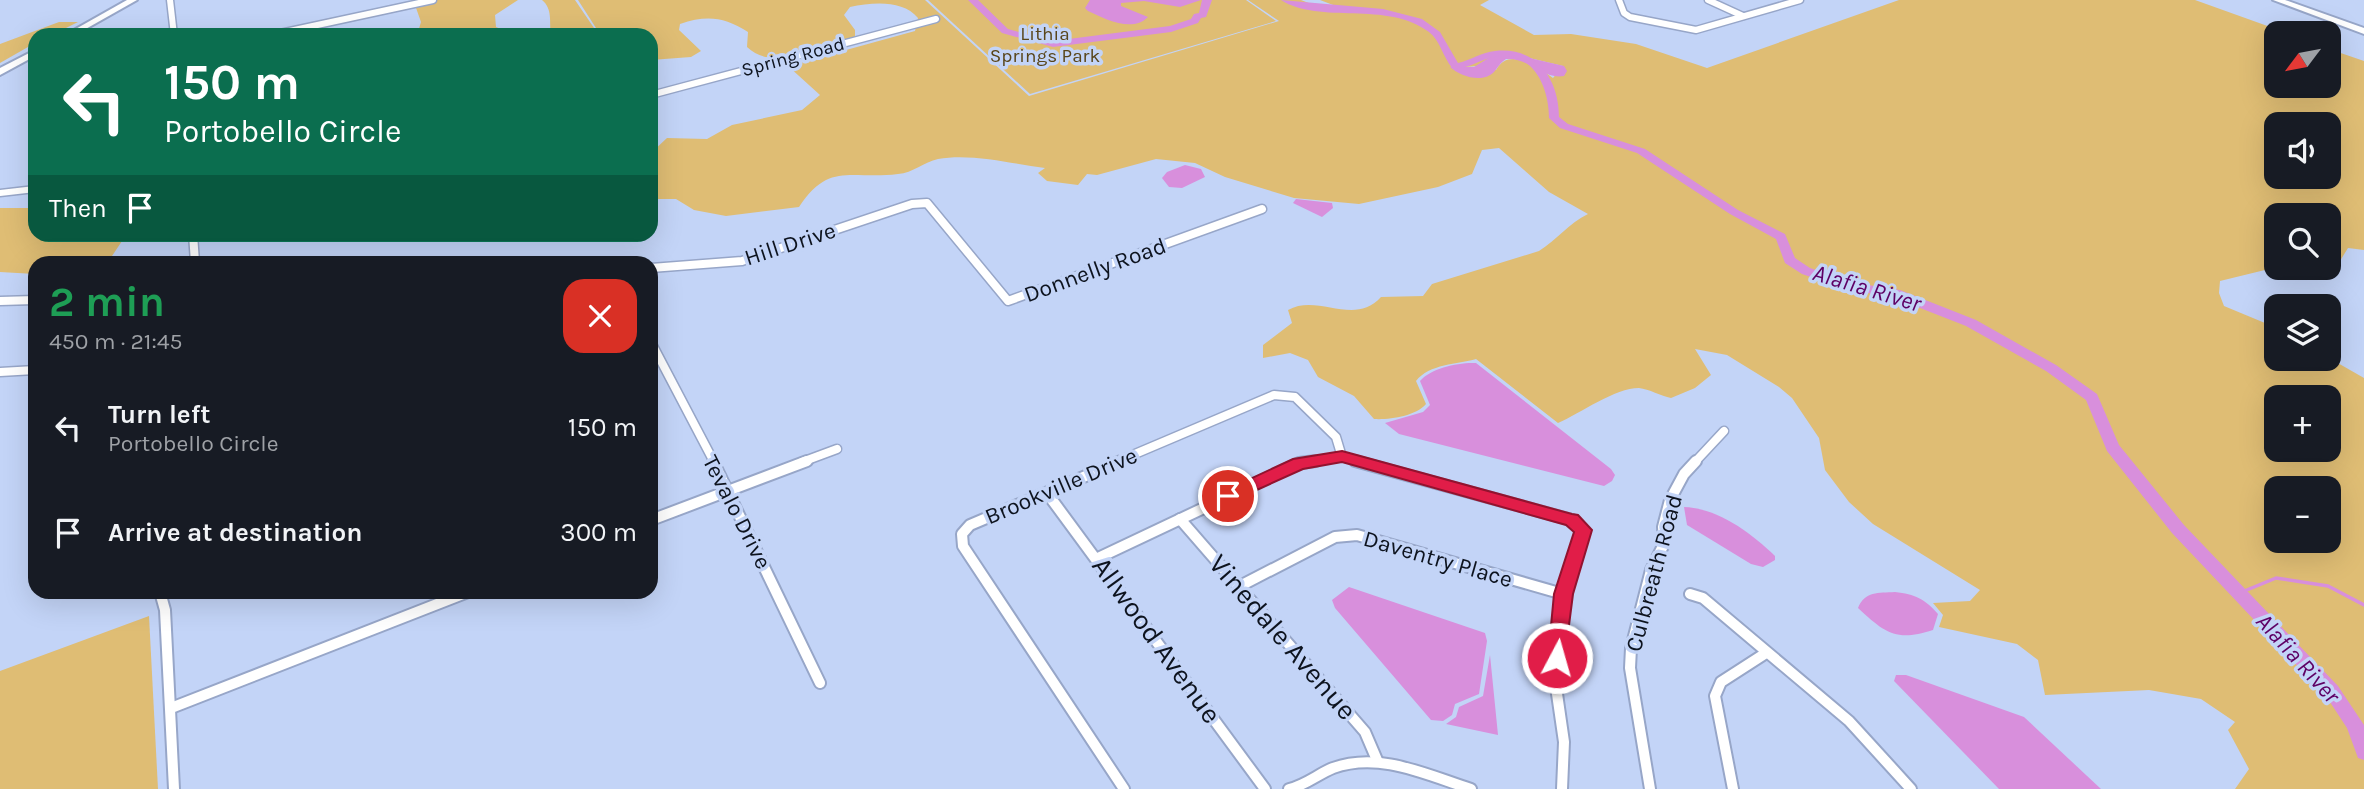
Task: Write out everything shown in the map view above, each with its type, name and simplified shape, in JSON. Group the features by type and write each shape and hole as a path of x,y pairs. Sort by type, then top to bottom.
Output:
{"main road":[{"path":"79,28 130,0"},
{"path":"2277,0 2364,31"},
{"path":"0,72 28,57"}],"street":[{"path":"170,0 173,28"},
{"path":"303,28 433,0"},
{"path":"1619,0 1624,13 1630,17 1690,30 1706,29 1800,0"},
{"path":"1708,0 1743,16"},
{"name":"Spring Road","path":"658,93 936,19"},
{"path":"0,193 28,190"},
{"name":"Donnelly Road","path":"927,203 1008,301 1262,209"},
{"name":"Hill Drive","path":"658,267 742,261 912,204 927,203"},
{"path":"0,301 28,300"},
{"name":"Tevalo Drive","path":"658,355 728,490 820,683"},
{"path":"0,372 28,370"},
{"name":"Brookville Drive","path":"1124,789 963,546 962,534 970,525 1274,395 1295,397 1336,437 1342,457"},
{"name":"Culbreath Road","path":"1650,789 1630,668 1631,648 1651,570 1664,544 1664,521 1674,491 1684,474 1724,431"},
{"path":"658,517 837,449"},
{"path":"1098,558 1299,463 1342,457 1572,520 1584,530 1563,594 1555,680 1564,742 1562,789"},
{"name":"Allwood Avenue","path":"1047,493 1098,558 1265,789"},
{"name":"Vinedale Avenue","path":"1180,519 1365,732 1377,760"},
{"name":"Daventry Place","path":"1240,586 1335,537 1357,535 1563,594"},
{"path":"1690,593 1703,597 1849,721 1911,789"},
{"path":"162,599 165,610 174,789"},
{"path":"171,708 450,599"},
{"path":"1733,789 1716,696 1721,682 1766,653"},
{"path":"1289,789 1300,787 1334,768 1377,760 1471,789"},
{"name":"Culbreath Road","path":"1644,789 1646,774"}],"green space":[{"path":"437,0 518,0 495,15 498,28 419,28 421,22 415,5"},
{"path":"542,0 575,0 594,28 550,28 549,12"},
{"path":"578,0 925,0 1029,96 1279,21 1248,0 1301,0 1329,11 1341,8 1320,0 1489,0 1480,5 1534,35 1571,34 1636,44 1707,68 1899,0 2195,0 2264,25 2264,98 2342,98 2342,53 2364,61 2364,250 2348,248 2341,259 2341,203 2264,203 2264,270 2220,281 2219,293 2224,306 2264,323 2264,371 2341,371 2341,365 2364,378 2364,789 2235,789 2249,769 2228,730 2235,722 2201,699 2149,690 2045,695 2038,660 2017,644 1939,627 1943,615 1933,603 1970,601 1980,590 1873,524 1849,502 1825,470 1819,438 1792,398 1727,355 1695,349 1711,375 1695,388 1671,398 1639,388 1630,389 1609,396 1558,423 1476,359 1444,366 1422,375 1416,381 1426,404 1422,408 1394,418 1374,419 1354,396 1318,377 1308,360 1290,353 1263,358 1263,345 1292,323 1288,310 1311,305 1359,309 1381,297 1423,296 1432,284 1539,251 1588,214 1549,192 1499,148 1482,150 1472,174 1438,187 1359,204 1294,198 1225,177 1195,163 1156,159 1097,175 1087,174 1078,185 1047,181 1038,173 1045,168 978,158 951,158 933,160 903,173 831,178 821,183 799,207 726,216 694,210 676,199 658,199 658,146 667,138 707,139 732,125 802,110 820,95 788,66 915,31 918,18 912,12 896,5 869,4 850,7 844,15 855,30 855,39 785,58 771,58 747,47 748,32 731,23 699,19 680,24 679,30 701,51 691,57 658,59 658,28 596,28","holes":["1500,51 1563,66 1553,78 1531,64 1516,59 1502,63 1496,70 1451,68 1478,66"]},
{"name":"Lithia Springs Park","path":"928,0 1246,0 1276,21 1030,94"},
{"path":"59,22 78,22 66,28 43,28"},
{"path":"28,34 28,47 0,63 0,44"},
{"path":"0,208 28,208 28,242 121,242 112,256 28,256 28,274 0,272"},
{"path":"149,616 158,789 0,789 0,671"}],"shaded area":[{"path":"1090,0 1201,0 1180,7 1144,1 1121,3 1121,6 1148,17 1142,22 1126,24 1110,21 1088,11 1085,8"},
{"path":"1500,51 1564,66 1567,71 1564,76 1549,75 1514,59 1506,59 1494,72 1483,78 1465,76 1450,67 1474,67"},
{"path":"1185,165 1201,169 1205,177 1182,188 1169,187 1162,178 1167,172"},
{"path":"1296,199 1332,203 1333,208 1322,217 1293,203"},
{"path":"1476,363 1611,469 1615,475 1612,481 1604,486 1399,434 1385,423 1423,412 1430,405 1420,381 1425,376 1446,367"},
{"path":"1684,507 1697,508 1733,523 1766,547 1775,556 1775,560 1763,567 1751,564 1687,525"},
{"path":"1349,587 1485,633 1487,641 1479,694 1455,704 1452,715 1443,721 1431,720 1335,608 1332,600"},
{"path":"1895,592 1919,598 1938,614 1933,630 1909,635 1892,633 1876,624 1858,608 1868,596"},
{"path":"1490,655 1498,735 1446,724 1456,717 1459,707 1483,696"},
{"path":"1896,675 1906,675 2024,717 2101,789 1999,789 1894,681"}],"waterway":[{"name":"Alafia River","path":"973,0 1005,31 1053,44 1171,29 1195,21 1197,16 1203,15 1207,0"},
{"name":"Alafia River","path":"1286,0 1323,8 1402,15 1418,21 1437,34 1456,66 1498,53 1525,60 1538,67 1545,76 1554,107 1554,118 1564,126 1641,151 1734,212 1781,237 1789,260 1806,271 1853,287 1895,293 1971,323 2051,368 2092,397 2112,447 2178,529 2332,691 2355,725 2364,752"},
{"path":"2237,594 2276,578 2328,586 2364,605"}],"route":[{"path":"1228,496 1299,463 1316,458 1342,457 1572,520 1584,530 1563,594 1557,658"}]}
